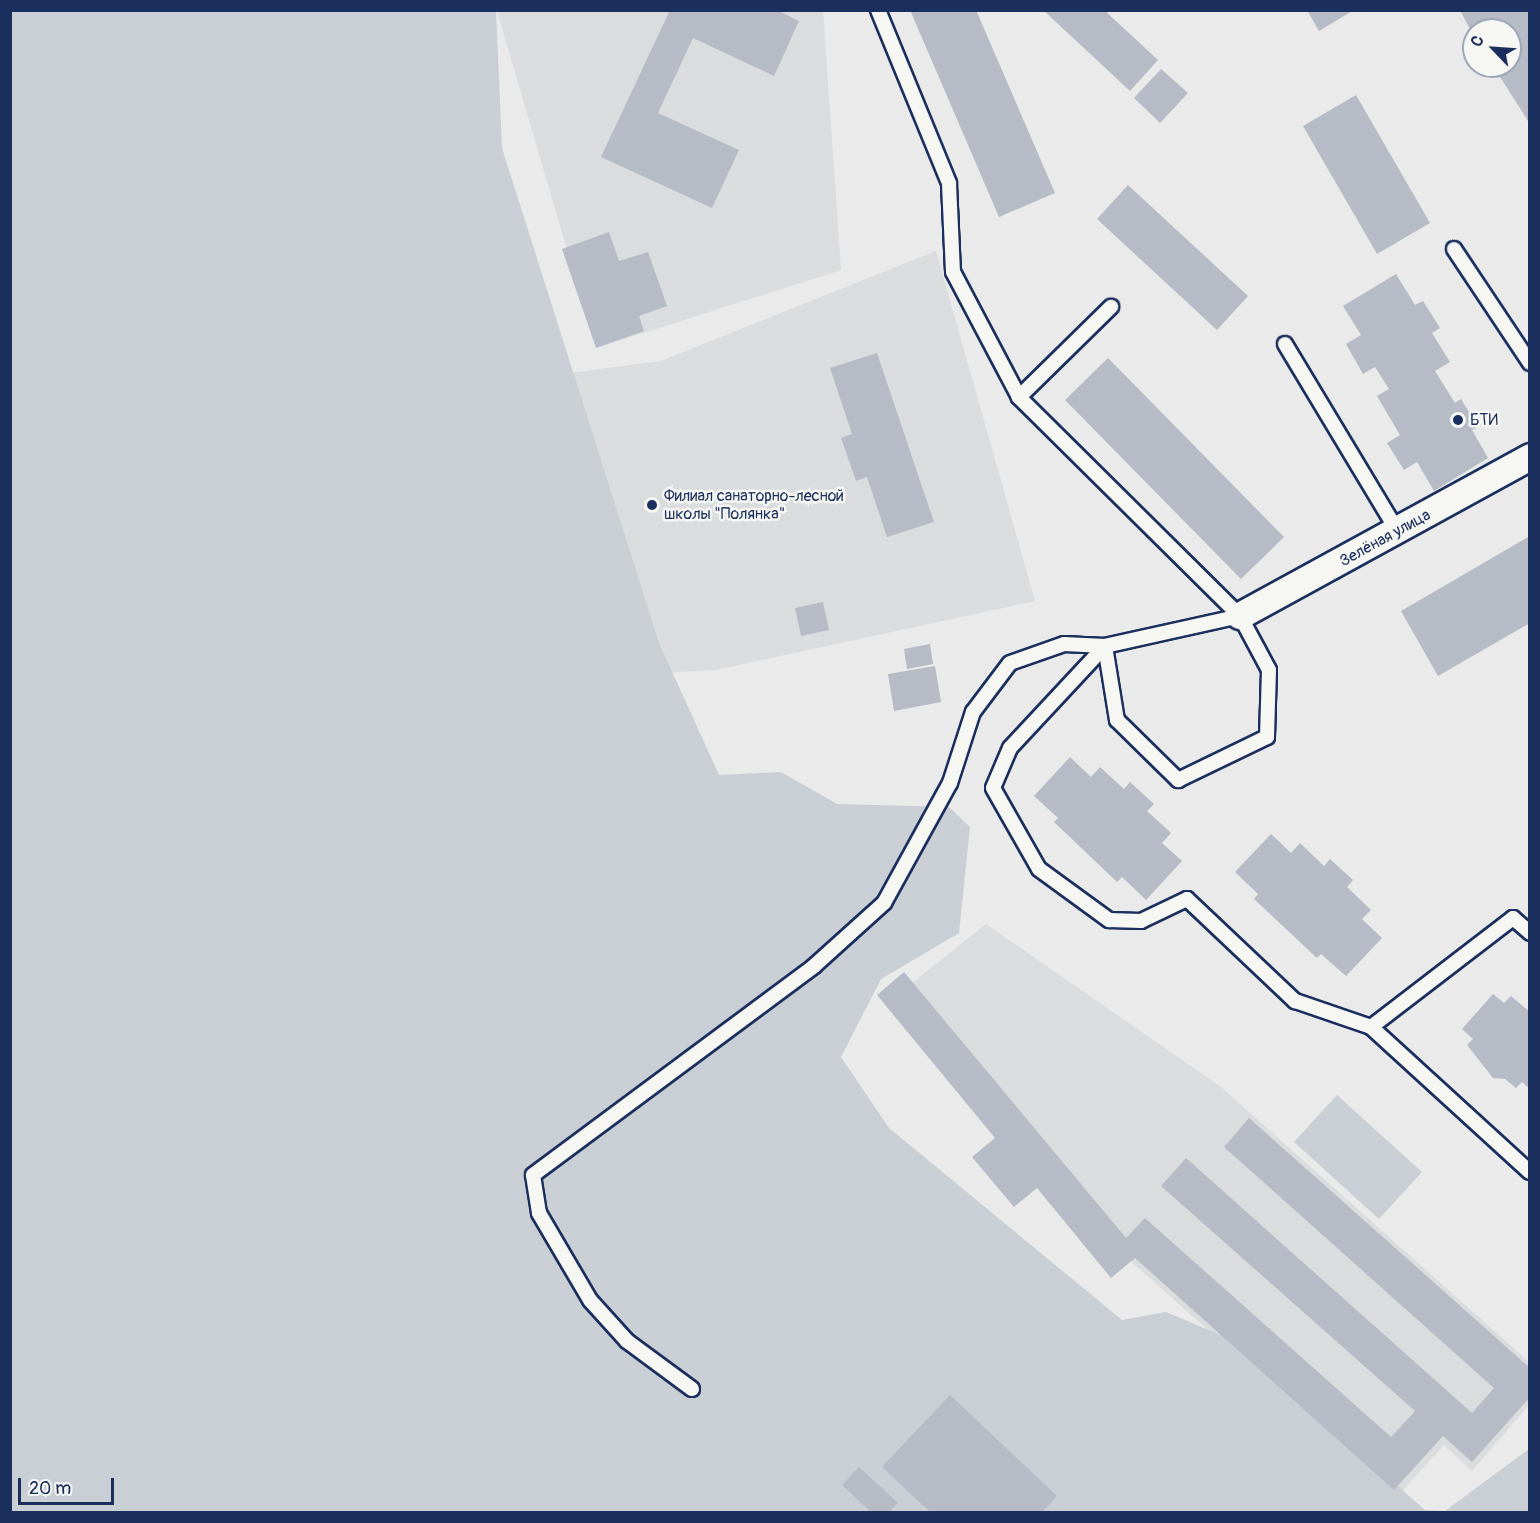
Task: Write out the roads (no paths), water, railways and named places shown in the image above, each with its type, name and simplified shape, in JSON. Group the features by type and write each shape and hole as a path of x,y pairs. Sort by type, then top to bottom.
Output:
{"street":[{"name":"Зелёная улица","path":"1240,616 1398,532 1530,457"}],"lane":[{"path":"878,10 949,183 953,272 1019,397 1240,616 1269,670 1267,737 1178,780 1117,720 1106,646"},
{"path":"1454,249 1530,363"},
{"path":"1019,397 1112,307"},
{"path":"1285,344 1398,532"},
{"path":"692,1389 627,1341 590,1300 539,1213 534,1175 814,966 884,903 950,783 973,712 1010,663 1064,644 1106,646 1240,616"},
{"path":"1106,646 1010,748 993,788 1039,870 1109,920 1141,921 1187,899 1295,1002 1371,1027 1530,1172"},
{"path":"1371,1027 1514,918 1530,933"}],"place":[{"name":"БТИ","path":"1458,420"},
{"name":"Филиал санаторно-лесной школы \"Полянка\"","path":"652,505"}]}
